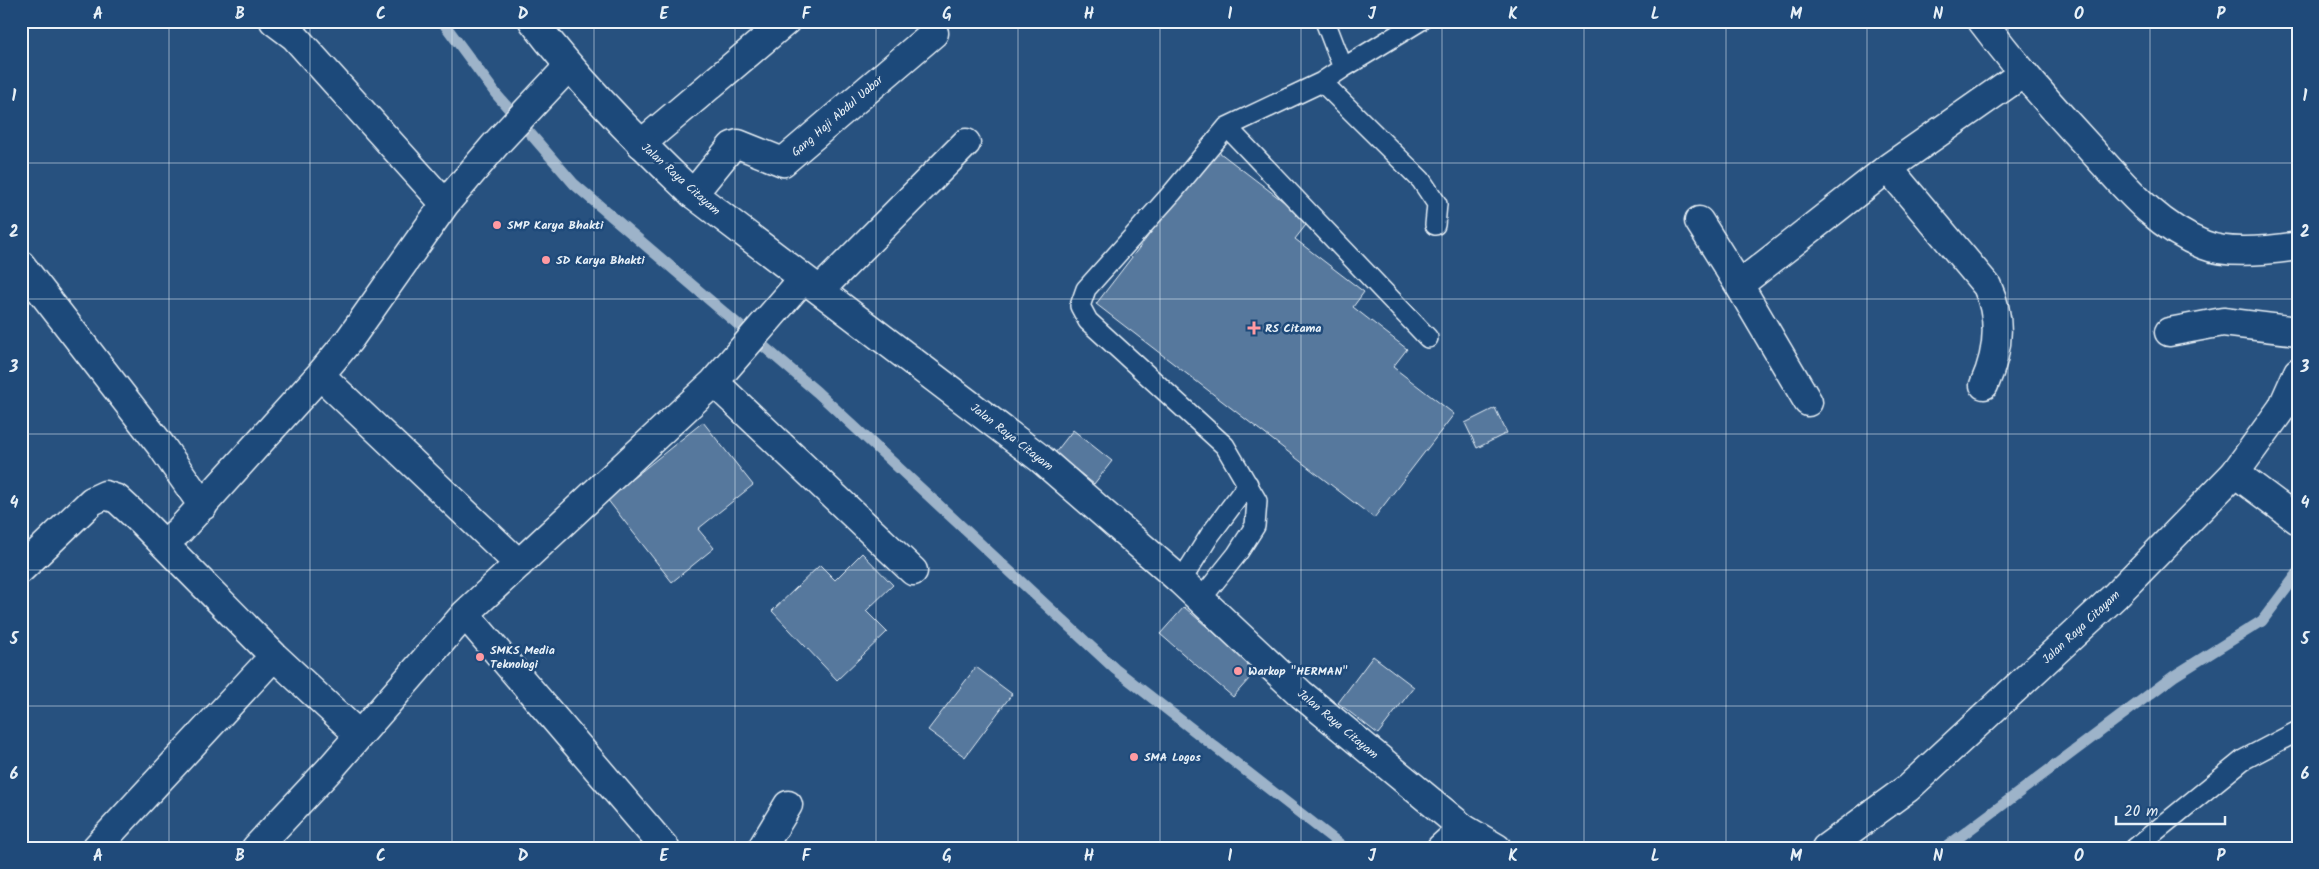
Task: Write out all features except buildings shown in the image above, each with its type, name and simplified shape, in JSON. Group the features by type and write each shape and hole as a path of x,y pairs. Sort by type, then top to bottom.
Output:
{"street":[{"path":"274,21 294,36 446,204"},
{"name":"Jalan Raya Citayam","path":"533,21 568,67 640,144 693,194 803,289 1042,459 1181,580 1301,694 1463,828 1497,848"},
{"path":"640,144 786,21"},
{"path":"1982,21 2022,74 2134,197 2168,227 2206,246 2245,251 2298,246"},
{"name":"Gang Haji Abdul Uabar","path":"693,194 732,146 738,144 775,161 783,162 934,33"},
{"path":"165,543 203,506 320,375 349,340 446,204 494,145 568,67"},
{"path":"1739,285 1888,168 2022,74"},
{"path":"256,848 359,735 465,614 721,373 803,289 966,143"},
{"path":"1888,168 1987,286 1996,305 1998,317 1997,342 1992,366 1984,385"},
{"path":"1699,221 1808,402"},
{"path":"21,265 162,447 203,506"},
{"path":"2169,332 2224,322 2298,331"},
{"name":"Jalan Raya Citayam","path":"1826,848 1908,788 2115,596 2234,473 2282,408 2298,372"},
{"path":"721,373 913,571"},
{"path":"320,375 519,564"},
{"path":"2234,473 2298,520"},
{"path":"21,568 86,506 105,495 117,499 165,543 274,656 359,735"},
{"path":"465,614 665,848"},
{"path":"96,848 274,656"},
{"path":"762,848 788,805"},
{"path":"1442,848 1463,828"}],"lane":[{"path":"1325,21 1343,68"},
{"path":"1201,599 1237,554 1255,526 1257,501 1225,446 1088,321 1080,306 1086,289 1172,193 1227,127 1322,82 1420,21"},
{"path":"1322,82 1422,180 1437,204 1435,225"},
{"path":"1227,127 1428,338"},
{"path":"1181,580 1210,535 1248,484"},
{"path":"2135,848 2243,760 2298,731"}],"waterway":[{"path":"442,21 496,94 574,184 817,392 1115,669 1345,848"},
{"path":"1945,848 2174,676 2262,621 2298,573"}],"place":[{"name":"SMP Karya Bhakti","path":"497,225"},
{"name":"SD Karya Bhakti","path":"546,260"},
{"name":"RS Citama","path":"1254,328"},
{"name":"SMKS Media Teknologi","path":"480,657"},
{"name":"Warkop \"HERMAN\"","path":"1238,671"},
{"name":"SMA Logos","path":"1134,757"}]}
